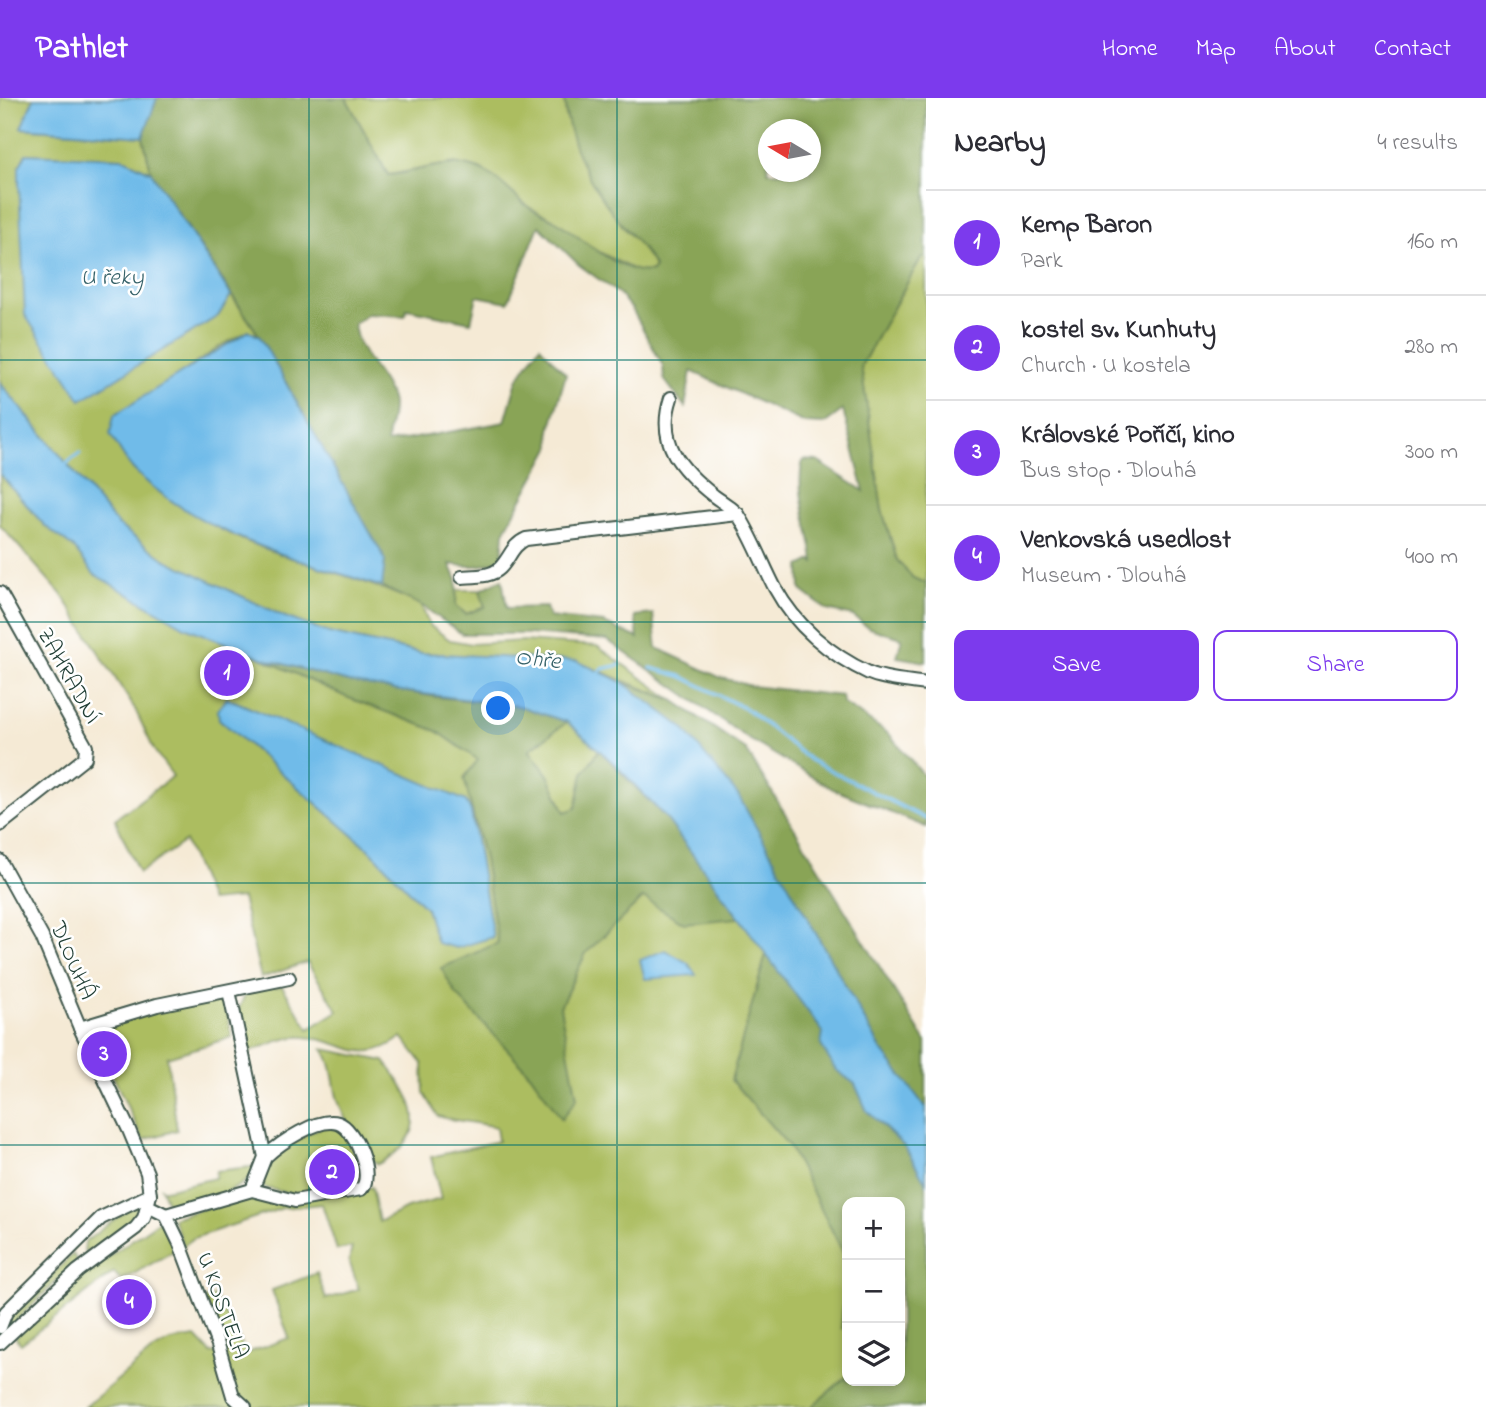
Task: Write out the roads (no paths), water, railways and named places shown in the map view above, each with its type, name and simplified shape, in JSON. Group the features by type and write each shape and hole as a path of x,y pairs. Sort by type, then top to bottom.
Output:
{"street":[{"path":"671,398 666,411 668,439 675,456 686,474 738,514 785,605 820,643 870,673 926,684"},
{"path":"462,577 488,575 499,569 512,550 526,539 738,514"},
{"name":"ZAHRADNÍ","path":"0,593 86,747 85,758 0,825"},
{"name":"DLOUHÁ","path":"0,862 42,937 80,1028 147,1173 149,1200"},
{"path":"80,1028 157,1005 289,978"},
{"path":"229,990 265,1157"},
{"path":"149,1200 166,1215 252,1190 295,1200 361,1189 367,1175 349,1129 326,1121 281,1142 265,1157 252,1190"},
{"path":"0,1327 6,1312 52,1262 101,1218 149,1200"},
{"path":"0,1343 78,1271 136,1228 149,1200"},
{"name":"U KOSTELA","path":"166,1215 180,1244 213,1332 233,1396 245,1407"}],"water":[{"path":"34,98 157,98 143,137 21,128"},
{"name":"U řeky","path":"26,154 122,158 151,172 231,295 218,316 81,400 25,315 19,167"},
{"path":"249,331 260,337 385,559 382,587 284,555 188,512 160,493 134,470 110,434 114,415"},
{"path":"0,383 118,525 164,559 285,617 329,633 421,653 577,661 622,682 682,727 738,795 881,1049 926,1108 926,1183 905,1147 867,1111 855,1084 835,1069 821,1045 823,1032 666,818 615,764 567,722 519,706 349,682 262,658 185,627 94,574 74,548 44,525 0,474"},
{"path":"227,698 466,801 471,812 493,937 457,948 437,943 426,908 371,851 219,719 218,710"},
{"path":"665,950 688,963 696,975 645,979 640,960"}],"waterway":[{"path":"62,467 80,453"},
{"path":"597,674 602,669 620,665"},
{"path":"651,668 681,676 748,710 810,760 926,819"}],"place":[{"name":"Kemp Baron","path":"227,673"},
{"name":"Královské Poříčí, kino","path":"104,1054"},
{"name":"kostel sv. Kunhuty","path":"332,1172"},
{"name":"Venkovská usedlost","path":"129,1302"}],"water label":[{"name":"Ohře","path":"538,658"}]}
